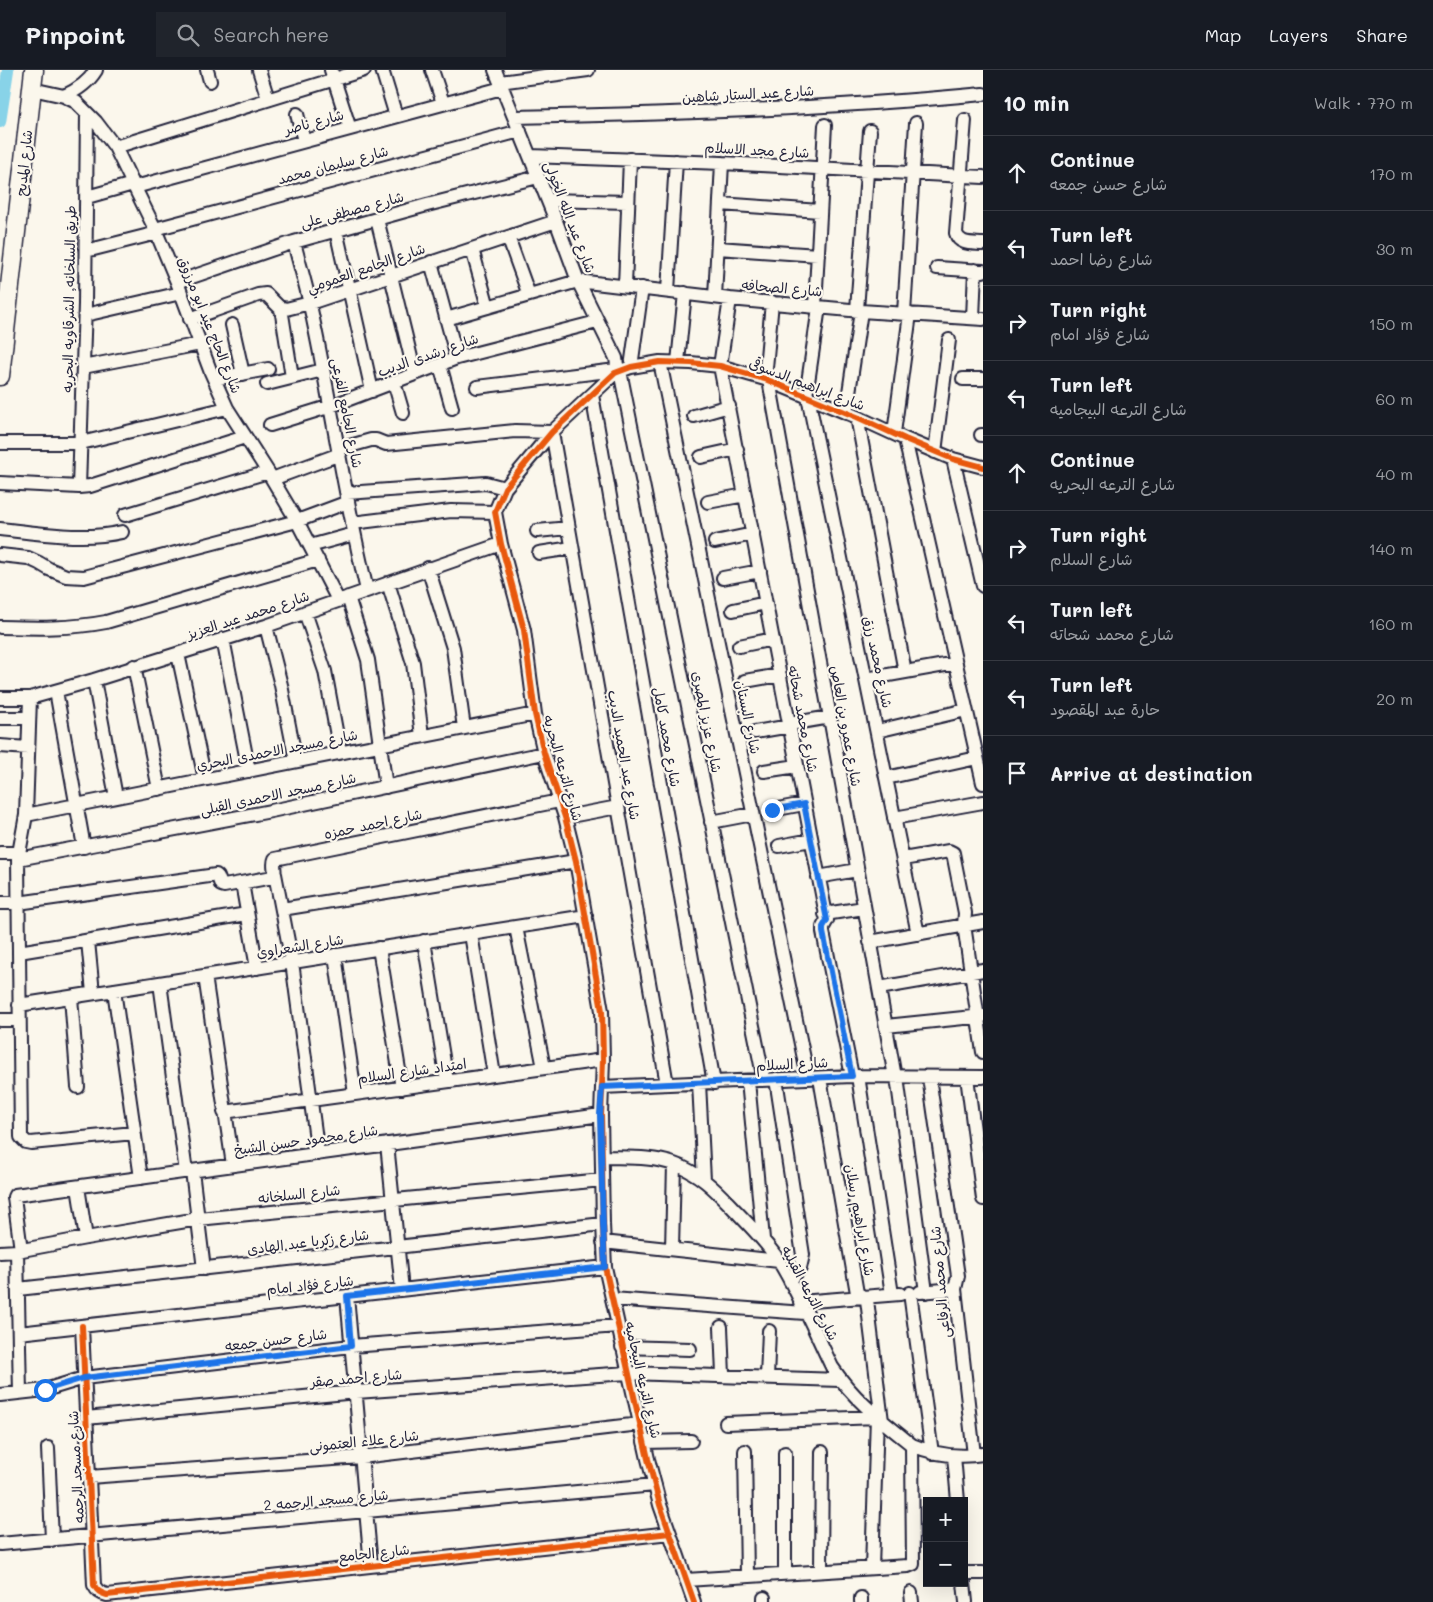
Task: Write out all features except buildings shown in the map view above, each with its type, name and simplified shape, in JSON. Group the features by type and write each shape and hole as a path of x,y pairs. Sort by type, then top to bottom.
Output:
{"main road":[{"name":"شارع المديح","path":"0,376 34,70"}],"street":[{"path":"64,96 79,89 91,78 96,70"},
{"path":"259,70 268,99"},
{"path":"114,147 268,99 333,75 364,70"},
{"path":"382,70 396,116"},
{"path":"432,70 443,103"},
{"name":"شارع ناصر","path":"86,197 443,103 499,80 588,70"},
{"path":"333,75 350,129"},
{"name":"شارع عبد الله الخولى","path":"499,80 548,200 578,281 616,358 620,370"},
{"name":"شارع الحاج عيد ابو مرزوق","path":"32,89 64,96 76,102 87,112 114,147 134,185 156,231 227,408 270,475 318,560 343,599 368,660 386,787"},
{"name":"شارع عبد الستار شاهين","path":"514,117 700,112 881,103 983,94"},
{"name":"طريق السلخانه, الشرقاويه البحريه","path":"79,487 85,315 87,112"},
{"path":"297,114 304,141"},
{"path":"965,120 956,236 962,242 983,244"},
{"path":"916,123 899,436 956,663 983,783"},
{"name":"شارع محمد رزق","path":"825,125 817,307 807,397 918,934"},
{"name":"شارع سليمان محمد","path":"86,251 520,131"},
{"path":"870,131 852,415 905,672"},
{"name":"شارع مجد الاسلام","path":"530,156 722,163 983,177"},
{"path":"625,286 630,159"},
{"path":"668,291 676,161"},
{"path":"715,297 722,163"},
{"name":"شارع مصطفى على","path":"85,315 179,288 294,242 538,177"},
{"path":"548,200 628,202"},
{"path":"720,204 820,211"},
{"path":"377,219 415,374"},
{"name":"شارع الجامع العمومي","path":"281,308 286,310 310,303 556,221"},
{"path":"336,230 372,391"},
{"path":"508,237 529,295"},
{"name":"شارع الجامع الفرعى","path":"294,242 310,303 353,528 367,590"},
{"path":"718,248 818,255"},
{"path":"472,249 488,307"},
{"path":"431,262 457,358"},
{"path":"937,268 979,271 978,319"},
{"path":"446,319 578,281"},
{"name":"شارع الصحافه","path":"578,281 730,299 859,311 978,319"},
{"path":"310,546 353,528 451,511 494,512 505,488 552,432 620,370 642,288"},
{"path":"678,362 685,293"},
{"path":"190,319 258,295 266,294 281,308 292,377"},
{"path":"720,366 730,299"},
{"name":"شارع عمرو بن العاص","path":"772,302 767,379 830,716 878,988 896,1076 926,1292"},
{"name":"شارع رشدى الديب","path":"270,425 331,406 457,358 597,322"},
{"path":"232,325 244,374"},
{"path":"935,452 949,340"},
{"path":"83,367 200,344"},
{"name":"شارع ابراهيم الدسوقى","path":"478,387 620,370 660,362 720,366 767,379 935,452 983,468"},
{"name":"شارع البستان","path":"660,362 752,814 814,1078"},
{"path":"440,365 452,408"},
{"name":"شارع محمد شحاته","path":"720,366 825,914 826,922 823,932 855,1076 892,1294"},
{"path":"214,379 268,369"},
{"path":"267,384 323,370"},
{"name":"شارع عزيز المصرى","path":"620,370 711,822 770,1080 803,1255 800,1268 790,1281"},
{"path":"963,379 983,379"},
{"path":"394,382 403,412"},
{"name":"شارع محمد كامل","path":"592,396 714,1083"},
{"path":"694,416 729,406"},
{"path":"0,443 81,442 227,408"},
{"path":"125,515 270,475 371,440 386,444 515,431 552,432"},
{"name":"شارع عبد الحميد الديب","path":"552,432 667,1084"},
{"path":"0,483 90,486 245,437"},
{"path":"701,457 737,449"},
{"path":"953,459 983,586"},
{"path":"0,555 28,558 66,576 84,577 297,520 348,498 486,483 505,488"},
{"path":"708,502 746,495"},
{"name":"شارع الترعه البحريه","path":"494,512 524,630 535,714 544,753 565,817 576,861 602,1011 603,1060 600,1115 602,1157"},
{"path":"537,532 569,528"},
{"path":"0,529 86,537 122,532"},
{"path":"715,542 753,534"},
{"name":"شارع محمد عبد العزيز","path":"0,698 30,698 94,680 266,626 501,544"},
{"path":"539,552 572,548"},
{"path":"0,627 47,629 79,627 106,622 318,560"},
{"path":"428,568 453,648 464,728"},
{"path":"722,578 760,571"},
{"path":"388,582 413,663 422,736"},
{"path":"733,610 766,603"},
{"path":"305,612 325,671 340,752"},
{"path":"266,626 281,685 296,761"},
{"path":"739,646 773,639"},
{"path":"223,640 249,770"},
{"path":"178,654 205,779"},
{"path":"866,679 956,663"},
{"path":"134,666 158,789"},
{"path":"745,681 780,675"},
{"path":"94,680 116,797"},
{"path":"56,691 84,847"},
{"path":"30,698 26,815 19,856 20,1133 23,1140 31,1143 134,1132"},
{"path":"877,731 966,710"},
{"name":"شارع مسجد الاحمدى البحري","path":"26,815 535,714"},
{"path":"755,732 830,716"},
{"path":"0,718 29,718"},
{"path":"0,746 28,748"},
{"name":"شارع مسجد الاحمدى القبلى","path":"0,853 19,856 84,847 271,812 544,753"},
{"path":"886,778 977,758"},
{"path":"764,771 797,766"},
{"name":"شارع احمد حمزه","path":"275,874 275,859 559,801"},
{"path":"894,818 983,802"},
{"path":"772,810 804,804"},
{"path":"565,817 618,807"},
{"path":"711,822 752,814"},
{"path":"779,846 811,840"},
{"path":"903,859 949,850 953,854 966,916 964,925 977,971 983,1052"},
{"path":"282,909 576,861"},
{"path":"818,877 857,870"},
{"path":"0,903 18,903 216,875 222,886 273,877 275,874 292,962 318,1154"},
{"path":"242,883 257,968"},
{"path":"825,914 864,908"},
{"path":"19,952 247,914"},
{"name":"شارع الشعراوى","path":"19,1005 586,916"},
{"path":"870,942 983,922"},
{"path":"516,927 544,1068"},
{"path":"470,934 494,1075"},
{"path":"88,940 93,993"},
{"path":"424,941 447,1082"},
{"path":"379,948 402,1088"},
{"path":"334,955 356,1094"},
{"path":"878,988 977,971"},
{"path":"205,976 233,1166"},
{"path":"160,983 198,1219 204,1269"},
{"path":"114,990 141,1178"},
{"path":"71,997 78,1087"},
{"path":"886,1026 980,1016"},
{"path":"0,1020 19,1020"},
{"name":"امتداد شارع السلام","path":"224,1112 603,1060"},
{"name":"شارع السلام","path":"602,1087 855,1076 983,1077"},
{"name":"شارع محمد الرفاعى","path":"929,1077 958,1276 955,1289 979,1455"},
{"path":"966,1077 983,1199"},
{"name":"شارع ابراهيم رسلان","path":"814,1078 857,1293 864,1296 867,1300 880,1419 872,1568"},
{"path":"748,1081 763,1239"},
{"path":"699,1083 704,1180"},
{"name":"شارع محمود حسن الشيخ","path":"19,1251 15,1195 600,1115"},
{"path":"387,1144 402,1290"},
{"name":"شارع الترعه القبليه","path":"602,1157 655,1159 674,1164 696,1174 704,1180 763,1239 779,1261 832,1367 857,1400 912,1445 932,1453 954,1456 979,1455"},
{"name":"شارع الترعه البيجاميه","path":"602,1157 605,1267 660,1505 694,1602"},
{"path":"672,1250 674,1164"},
{"name":"شارع السلخانه","path":"0,1252 19,1251 198,1219 602,1180"},
{"path":"78,1186 86,1238"},
{"name":"شارع زكريا عبد الهادى","path":"18,1289 603,1224"},
{"path":"604,1242 779,1261"},
{"path":"19,1251 20,1393"},
{"name":"شارع فؤاد امام","path":"19,1333 605,1267"},
{"path":"612,1299 803,1307 864,1296 955,1289"},
{"path":"910,1293 932,1453"},
{"path":"347,1296 371,1566"},
{"name":"شارع مسجد الرحمه","path":"82,1326 94,1576"},
{"name":"شارع حسن جمعه","path":"0,1395 45,1390 84,1378 351,1346 618,1326"},
{"path":"721,1326 723,1375"},
{"path":"767,1377 769,1331"},
{"path":"622,1347 690,1349"},
{"name":"شارع احمد صقر","path":"86,1418 356,1392 628,1373 840,1380"},
{"path":"726,1423 880,1419"},
{"name":"شارع علاء العتمونى","path":"89,1477 362,1457 640,1424"},
{"path":"644,1442 691,1441"},
{"path":"686,1580 908,1566 913,1564 912,1445"},
{"path":"48,1448 52,1540"},
{"path":"745,1451 747,1576"},
{"path":"821,1571 822,1452"},
{"path":"785,1453 785,1574"},
{"path":"954,1456 958,1497"},
{"name":"شارع مسجد الرحمه 2","path":"0,1544 655,1484"},
{"name":"شارع الجامع","path":"94,1576 96,1589 102,1594 107,1595 670,1533"},
{"path":"968,1574 983,1573"},
{"path":"964,1587 966,1602"}],"waterway":[{"path":"0,122 8,70"}],"cycle path":[{"path":"694,1602 660,1505 605,1267 601,1115 602,1011 576,861 565,817 544,753 535,714 524,630 501,544 495,512 505,488 552,432 615,373 631,367 660,362 720,366 765,379 953,459 983,467"},
{"path":"82,1326 94,1585 101,1593 107,1595 670,1533"}],"route":[{"path":"45,1390 84,1378 351,1346 347,1296 605,1267 600,1115 602,1087 852,1076 823,932 823,927 827,920 804,804 772,810"}]}
